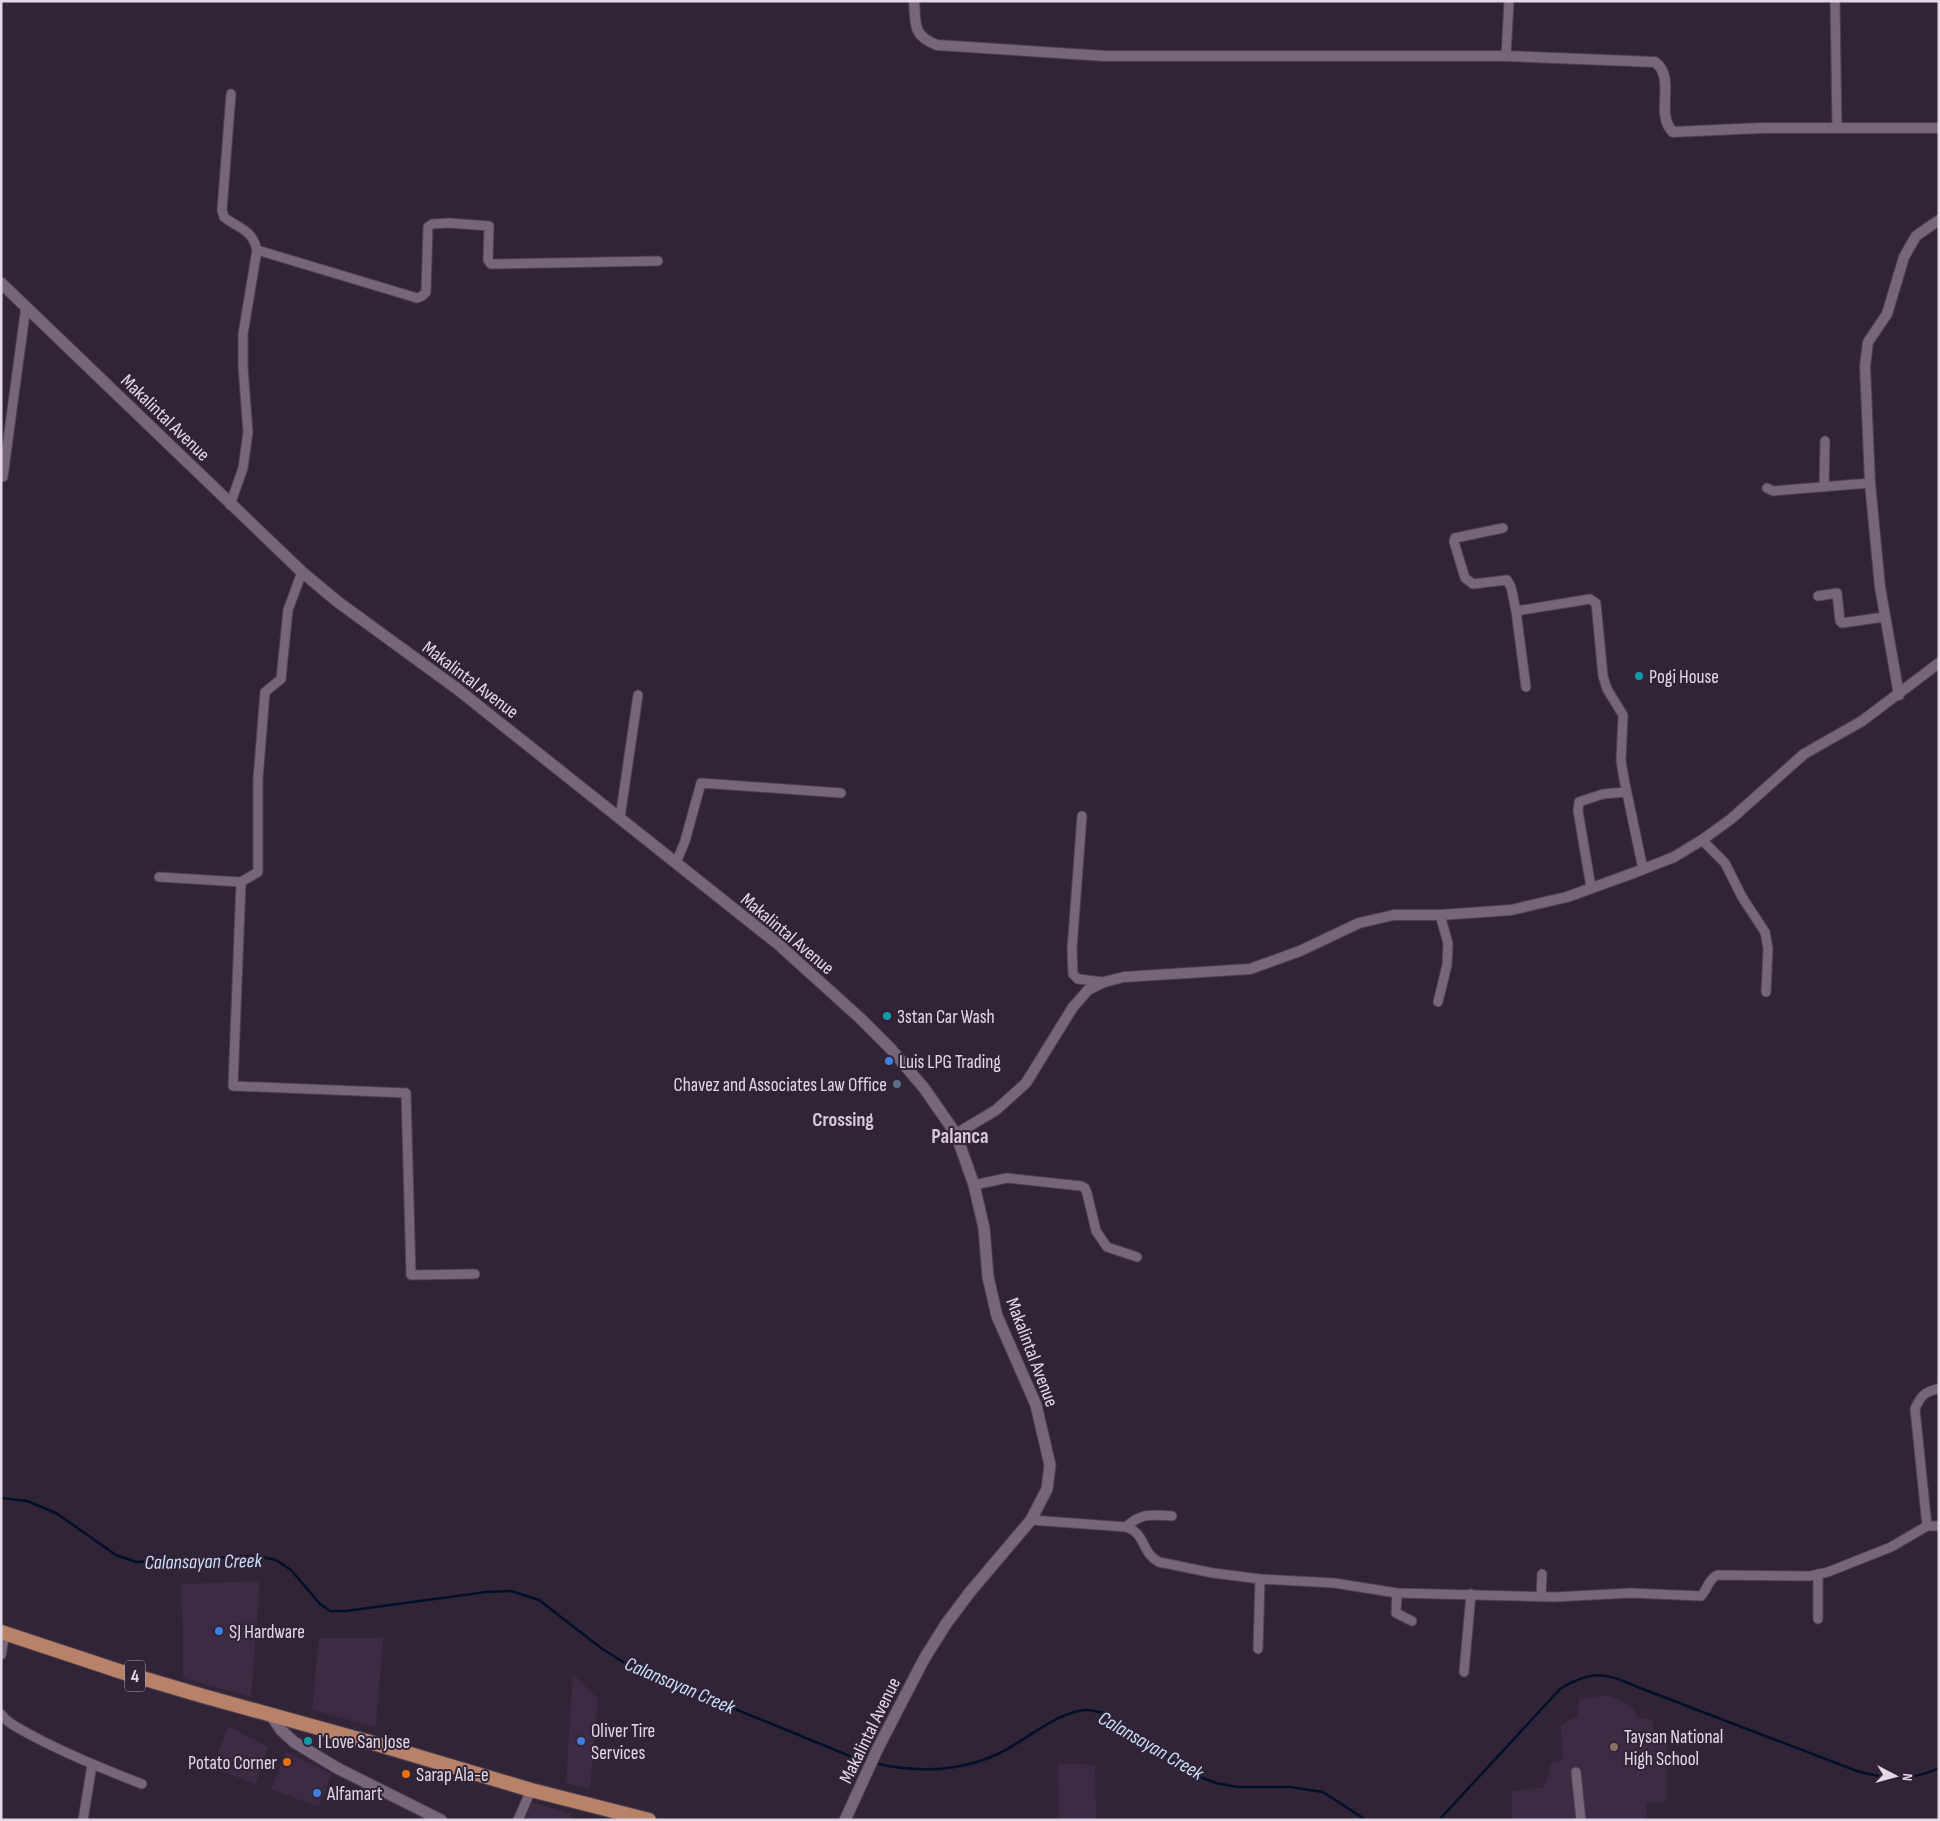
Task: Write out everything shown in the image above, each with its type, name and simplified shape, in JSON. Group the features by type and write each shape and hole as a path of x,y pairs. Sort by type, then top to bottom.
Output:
{"highway":[{"name":"4","path":"3,1632 125,1673 531,1790 649,1820"}],"main road":[{"name":"Makalintal Avenue","path":"1,284 302,572 338,602 456,688 778,944 860,1018 890,1048 924,1088 956,1134 974,1185 984,1228 988,1277 997,1316 1036,1405 1050,1464 1047,1489 1032,1520 970,1592 924,1658 878,1748 845,1820"},
{"path":"271,1715 281,1730 294,1742 337,1768 441,1820"}],"street":[{"path":"914,1 917,31 925,40 937,45 1105,56 1506,56 1654,62 1661,66 1664,77 1667,127 1674,132 1761,128 1939,128"},
{"path":"1506,56 1510,1"},
{"path":"1836,1 1837,128"},
{"path":"230,505 243,468 248,432 243,367 243,334 257,250 254,239 249,233 224,217 222,210 231,94"},
{"path":"1898,695 1884,617 1870,484 1865,366 1868,342 1887,314 1904,258 1916,236 1939,220"},
{"path":"257,250 417,298 426,292 428,228 432,224 449,223 489,226 488,260 491,264 658,261"},
{"path":"3,477 26,306"},
{"path":"1824,487 1825,442"},
{"path":"1767,488 1773,491 1870,484"},
{"path":"1503,528 1460,536 1455,538 1454,542 1465,578 1468,582 1472,584 1507,580 1511,587 1526,687"},
{"path":"159,877 241,882 258,872 258,779 265,692 281,678 288,610 302,572"},
{"path":"1818,596 1837,593 1840,621 1842,623 1884,617"},
{"path":"1516,611 1590,599 1596,602 1603,676 1607,689 1621,710 1624,720 1621,761 1643,869"},
{"path":"956,1134 996,1110 1026,1082 1073,1007 1088,990 1104,982 1124,977 1250,969 1300,951 1359,923 1394,915 1440,915 1511,910 1567,897 1643,869 1674,857 1702,840 1731,819 1804,754 1862,721 1939,663"},
{"path":"620,818 638,695"},
{"path":"676,863 685,841 702,783 841,793"},
{"path":"1591,887 1578,811 1579,802 1603,794 1626,792"},
{"path":"1082,816 1072,949 1073,974 1078,979 1104,982"},
{"path":"1702,840 1725,863 1742,897 1765,932 1768,948 1766,992"},
{"path":"241,882 233,1086 406,1093 411,1275 475,1274"},
{"path":"1438,1002 1447,965 1448,943 1440,915"},
{"path":"974,1185 1007,1178 1081,1186 1085,1188 1088,1194 1096,1232 1107,1247 1137,1257"},
{"path":"1927,1526 1915,1409 1919,1398 1928,1391 1937,1389"},
{"path":"1126,1528 1137,1517 1172,1516"},
{"path":"1032,1520 1135,1530 1151,1558 1159,1562 1213,1573 1260,1579 1334,1583 1397,1594 1541,1596 1631,1593 1700,1596 1704,1592 1707,1583 1717,1575 1818,1574 1859,1561 1890,1548 1927,1526 1939,1526"},
{"path":"1541,1596 1542,1574"},
{"path":"1818,1574 1818,1619"},
{"path":"1258,1649 1260,1579"},
{"path":"1397,1594 1396,1613 1412,1621"},
{"path":"1464,1672 1471,1594"},
{"path":"1,1655 3,1632"},
{"path":"1,1714 9,1723 92,1765 142,1784"},
{"path":"83,1820 92,1765"},
{"path":"1576,1772 1581,1820"},
{"path":"518,1820 531,1790"}],"shaded area":[{"name":"SJ Hardware","path":"260,1581 251,1697 183,1678 182,1584"},
{"path":"319,1638 383,1638 376,1727 312,1710"},
{"name":"Oliver Tire Services","path":"573,1674 598,1699 590,1789 566,1783"},
{"name":"Taysan National High School","path":"1608,1695 1632,1706 1637,1717 1653,1720 1653,1732 1666,1735 1667,1801 1647,1804 1646,1820 1512,1820 1512,1791 1544,1787 1549,1774 1550,1763 1563,1760 1561,1725 1577,1716 1579,1699"},
{"path":"228,1726 268,1747 256,1784 213,1768"},
{"path":"286,1752 332,1774 319,1807 271,1789"},
{"path":"1058,1763 1095,1765 1096,1820 1059,1820"},
{"path":"521,1799 572,1814 569,1820 514,1820"}],"waterway":[{"name":"Calansayan Creek","path":"1,1498 27,1501 56,1513 116,1555 136,1562 257,1556 276,1560 291,1570 320,1604 330,1611 346,1611 486,1592 511,1591 539,1600 601,1648 626,1664 852,1757 868,1761"},
{"name":"Calansayan Creek","path":"1439,1820 1560,1689 1582,1678 1600,1675 1618,1679 1867,1774 1909,1777 1939,1768"},
{"name":"Calansayan Creek","path":"874,1763 922,1769 938,1769 969,1764 1010,1748 1044,1726 1068,1714 1089,1710 1104,1713 1195,1775 1216,1783 1238,1787 1290,1787 1323,1792 1366,1820"}],"place":[{"name":"Pogi House","path":"1639,676"},
{"name":"3stan Car Wash","path":"887,1016"},
{"name":"Luis LPG Trading","path":"889,1061"},
{"name":"Chavez and Associates Law Office","path":"897,1084"},
{"name":"SJ Hardware","path":"219,1631"},
{"name":"I Love San Jose","path":"308,1741"},
{"name":"Oliver Tire Services","path":"581,1741"},
{"name":"Taysan National High School","path":"1614,1747"},
{"name":"Potato Corner","path":"287,1762"},
{"name":"Sarap Ala-e","path":"406,1774"},
{"name":"Alfamart","path":"317,1793"}],"district":[{"name":"Crossing","path":"843,1119"},
{"name":"Palanca","path":"960,1136"}]}
